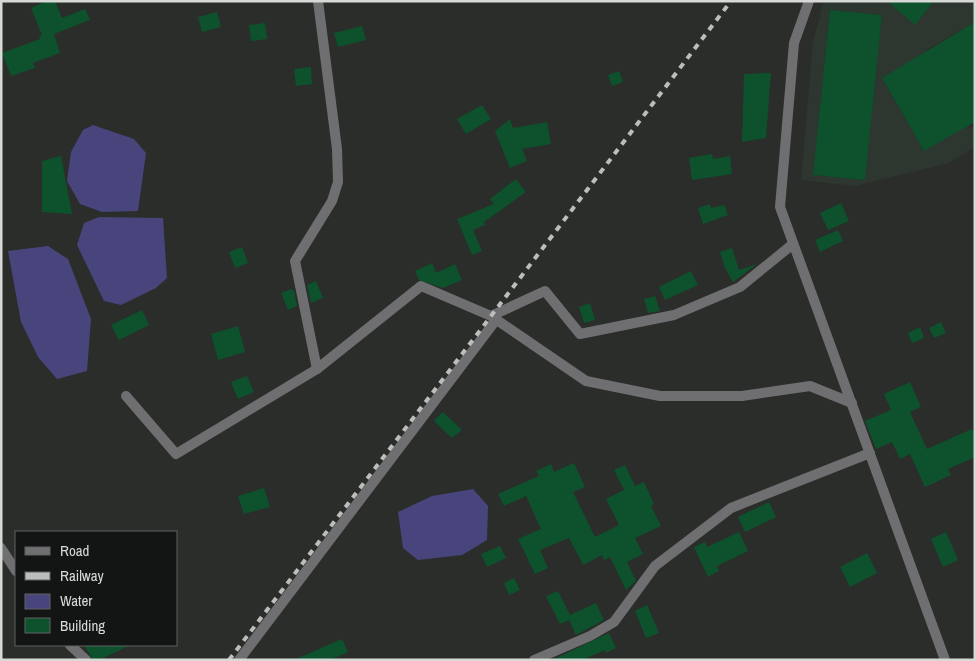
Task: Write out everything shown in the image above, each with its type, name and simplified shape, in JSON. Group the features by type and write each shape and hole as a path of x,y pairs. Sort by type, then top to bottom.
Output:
{"street":[{"path":"317,369 295,261 332,201 338,182 337,150 318,1"},
{"path":"809,1 794,43 780,208 945,660"},
{"path":"239,660 494,318 545,292 580,334 674,315 740,287 793,244"},
{"path":"126,396 176,454 317,369 421,286 494,318 586,380 660,396 742,396 810,386 852,404"},
{"path":"534,660 590,636 614,622 656,566 731,508 870,453"},
{"path":"1,548 15,569"},
{"path":"71,646 86,660"}],"shaded area":[{"path":"824,1 887,1 915,24 934,1 975,1 975,22 970,24 975,32 975,50 963,29 926,50 970,128 975,126 975,147 949,163 855,186 801,180 813,42","holes":["830,10 882,15 864,180 813,175","922,55 924,151 882,78"]}],"water":[{"path":"93,125 134,139 146,153 138,211 102,212 80,204 67,181 71,152 83,130"},
{"path":"99,217 163,218 167,278 156,288 121,305 104,301 77,245 84,223"},
{"path":"48,246 68,259 91,319 87,371 57,379 38,357 21,322 8,251"},
{"path":"473,489 488,506 487,540 462,555 418,560 403,548 398,512 432,496"}],"building":[{"path":"47,1 55,1 62,18 85,9 90,20 54,34 60,53 33,63 35,68 11,76 2,53 40,39 39,36 42,35 31,8"},
{"path":"887,1 934,1 915,25"},
{"path":"830,10 882,15 865,180 813,175"},
{"path":"217,12 221,27 202,32 198,17"},
{"path":"975,22 975,122 924,151 882,78"},
{"path":"265,23 267,39 251,41 249,25"},
{"path":"362,26 366,40 338,47 334,33"},
{"path":"311,67 312,84 296,86 294,69"},
{"path":"619,71 623,82 612,86 608,75"},
{"path":"771,73 766,138 742,142 744,74"},
{"path":"482,105 491,119 466,134 457,119"},
{"path":"510,119 513,128 547,122 551,144 522,149 527,161 510,168 495,131"},
{"path":"712,154 713,159 730,156 732,174 692,180 689,158"},
{"path":"61,156 72,214 42,212 42,161"},
{"path":"516,179 526,192 484,222 485,225 473,230 482,251 472,255 457,219 494,204 490,199"},
{"path":"841,203 849,221 828,230 820,213"},
{"path":"710,204 711,208 724,205 728,215 703,224 698,208"},
{"path":"838,230 843,241 820,252 815,240"},
{"path":"242,247 248,263 235,268 229,252"},
{"path":"732,248 739,270 757,264 733,282 725,268 720,252"},
{"path":"432,263 436,273 455,264 462,280 443,288 419,280 415,271"},
{"path":"691,271 698,285 665,300 659,287"},
{"path":"316,281 323,298 311,303 307,285"},
{"path":"291,289 294,291 297,306 288,310 281,293"},
{"path":"655,296 660,311 648,313 644,299"},
{"path":"590,303 595,320 584,323 579,307"},
{"path":"142,310 149,325 119,340 111,325"},
{"path":"941,322 946,333 934,338 929,328"},
{"path":"238,326 245,352 218,360 211,334"},
{"path":"920,327 924,338 912,343 908,333"},
{"path":"247,376 254,392 238,399 231,382"},
{"path":"910,382 921,407 910,412 927,449 972,429 975,435 975,457 948,469 951,475 925,487 910,454 900,459 892,442 876,449 865,421 891,410 884,394"},
{"path":"443,412 462,430 452,438 434,421"},
{"path":"574,463 585,487 573,492 595,537 619,525 606,499 624,490 614,470 625,465 635,486 644,482 654,504 651,506 661,526 635,538 643,554 627,562 636,581 626,590 610,557 604,560 602,555 583,565 569,538 540,550 548,568 535,574 518,539 541,529 526,496 504,506 498,494 539,476 536,471 551,464 554,472"},
{"path":"264,488 270,507 244,514 238,496"},
{"path":"769,502 776,517 745,532 738,517"},
{"path":"739,532 748,551 717,566 719,571 708,577 694,547 705,542 707,547"},
{"path":"946,532 958,560 943,567 931,539"},
{"path":"500,546 506,558 487,567 481,554"},
{"path":"867,553 877,573 850,587 840,567"},
{"path":"514,578 520,590 509,595 504,583"},
{"path":"558,591 570,615 596,603 604,620 576,635 569,620 560,624 546,596"},
{"path":"647,605 659,633 646,638 635,611"},
{"path":"609,633 616,648 606,653 605,650 582,660 552,660"},
{"path":"342,639 348,652 330,660 294,660"},
{"path":"85,646 128,646 99,660 93,660"}],"railway":[{"path":"229,660 731,1"}]}
